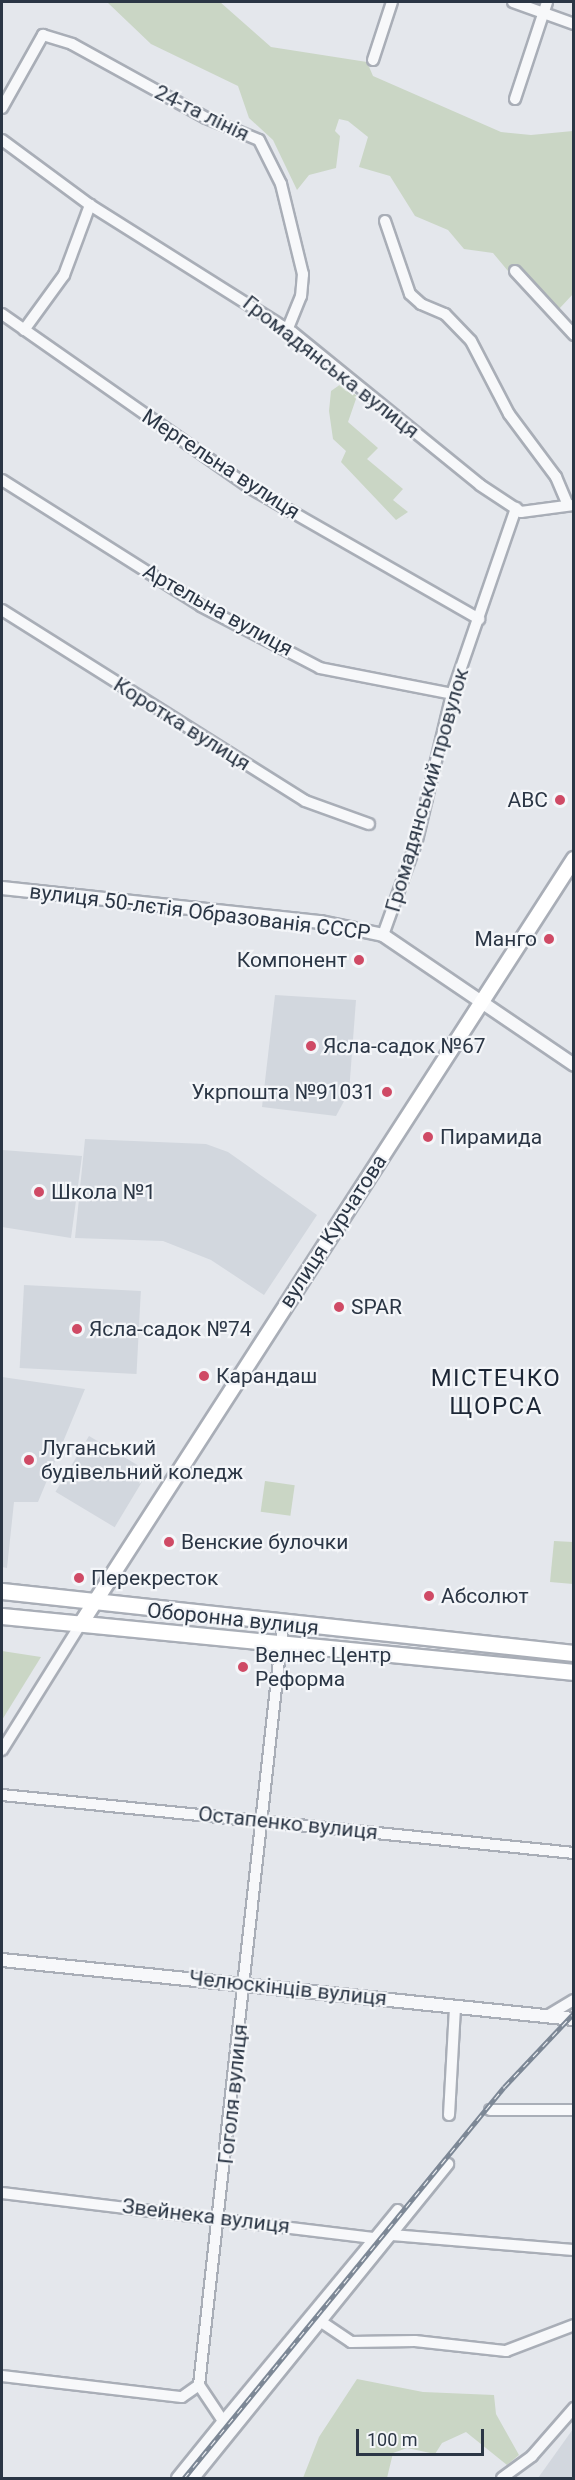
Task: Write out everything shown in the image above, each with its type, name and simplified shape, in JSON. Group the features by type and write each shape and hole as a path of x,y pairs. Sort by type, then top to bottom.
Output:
{"main road":[{"name":"вулиця Курчатова","path":"82,1622 96,1604 573,860"},
{"name":"Оборонна вулиця","path":"2,1591 96,1604 573,1653"},
{"name":"Оборонна вулиця","path":"2,1616 82,1622 573,1672"}],"street":[{"path":"373,60 392,2"},
{"path":"513,2 545,7 573,24"},
{"path":"515,99 545,7"},
{"name":"24-та лінія","path":"2,108 43,35 72,44 206,118 259,140 281,184 303,274 301,297 288,329"},
{"name":"Громадянська вулиця","path":"2,140 90,205 288,329 480,485 516,508"},
{"path":"24,330 64,275 90,205"},
{"path":"385,221 410,294 421,304 445,314 471,340 509,414 556,477 571,505 521,512 516,508"},
{"path":"515,272 573,335"},
{"name":"Мергельна вулиця","path":"2,314 252,489 479,619"},
{"name":"Артельна вулиця","path":"2,480 201,606 320,668 452,694"},
{"name":"Громадянський провулок","path":"383,935 410,867 452,694 516,508"},
{"name":"Коротка вулиця","path":"2,610 305,801 369,824"},
{"name":"вулиця 50-лєтія Образованія СССР","path":"2,888 321,922 383,935 482,1000 573,1065"},
{"path":"2,1750 82,1622"},
{"name":"Гоголя вулиця","path":"199,2385 221,2217 283,1624"},
{"name":"Остапенко вулиця","path":"2,1795 573,1853"},
{"name":"Челюскінців вулиця","path":"2,1960 244,1983 573,2019"},
{"path":"547,2016 573,2000"},
{"path":"449,2115 455,2006"},
{"path":"490,2110 573,2110"},
{"path":"194,2478 323,2323 448,2164"},
{"name":"Звейнека вулиця","path":"2,2193 221,2217 375,2238"},
{"path":"177,2478 398,2210"},
{"path":"391,2235 573,2250"},
{"path":"323,2323 360,2344 416,2341 506,2351 573,2325"},
{"path":"2,2376 182,2397 199,2385 224,2421"},
{"path":"502,2478 532,2456 573,2409"}],"shaded area":[{"name":"Ясла-садок №67","path":"275,995 356,1000 349,1092 336,1116 262,1107"},
{"path":"85,1139 206,1144 228,1152 317,1215 264,1295 211,1260 163,1241 75,1238"},
{"name":"Школа №1","path":"2,1150 82,1156 71,1238 2,1227"},
{"name":"Ясла-садок №74","path":"24,1285 141,1291 136,1374 20,1368"},
{"name":"Луганський будівельний коледж","path":"2,1377 85,1389 38,1502 14,1502 7,1568 2,1567"},
{"path":"89,1436 148,1472 115,1527 56,1492"},
{"path":"573,2429 573,2478 538,2478"}],"green space":[{"path":"107,2 220,2 271,47 367,62 373,76 501,132 531,135 573,131 573,294 559,309 518,265 508,271 493,253 464,249 448,230 415,216 390,176 359,167 368,137 348,121 339,119 335,131 340,136 336,168 309,175 297,190 273,140 249,118 238,86 151,44"},
{"path":"341,384 357,396 348,422 378,448 367,459 403,489 393,500 408,512 396,520 341,462 346,451 333,439 329,411 331,391"},
{"path":"265,1481 295,1485 290,1516 261,1512"},
{"path":"554,1541 573,1542 573,1584 550,1582"},
{"path":"2,1651 41,1657 2,1720"},
{"path":"357,2379 423,2392 494,2395 496,2414 519,2455 507,2465 466,2432 442,2443 435,2454 407,2448 393,2453 387,2478 303,2478 319,2437"}],"railway":[{"path":"184,2478 504,2087 574,2013"}],"place":[{"name":"ABC","path":"560,800"},
{"name":"Манго","path":"549,939"},
{"name":"Компонент","path":"359,960"},
{"name":"Ясла-садок №67","path":"311,1046"},
{"name":"Укрпошта №91031","path":"387,1092"},
{"name":"Пирамида","path":"428,1137"},
{"name":"Школа №1","path":"39,1192"},
{"name":"SPAR","path":"339,1307"},
{"name":"Ясла-садок №74","path":"77,1329"},
{"name":"Карандаш","path":"204,1376"},
{"name":"Луганський будівельний коледж","path":"29,1460"},
{"name":"Венские булочки","path":"169,1542"},
{"name":"Перекресток","path":"79,1578"},
{"name":"Абсолют","path":"429,1596"},
{"name":"Велнес Центр Реформа","path":"243,1667"}],"district":[{"name":"МІСТЕЧКО ЩОРСА","path":"496,1393"}]}
